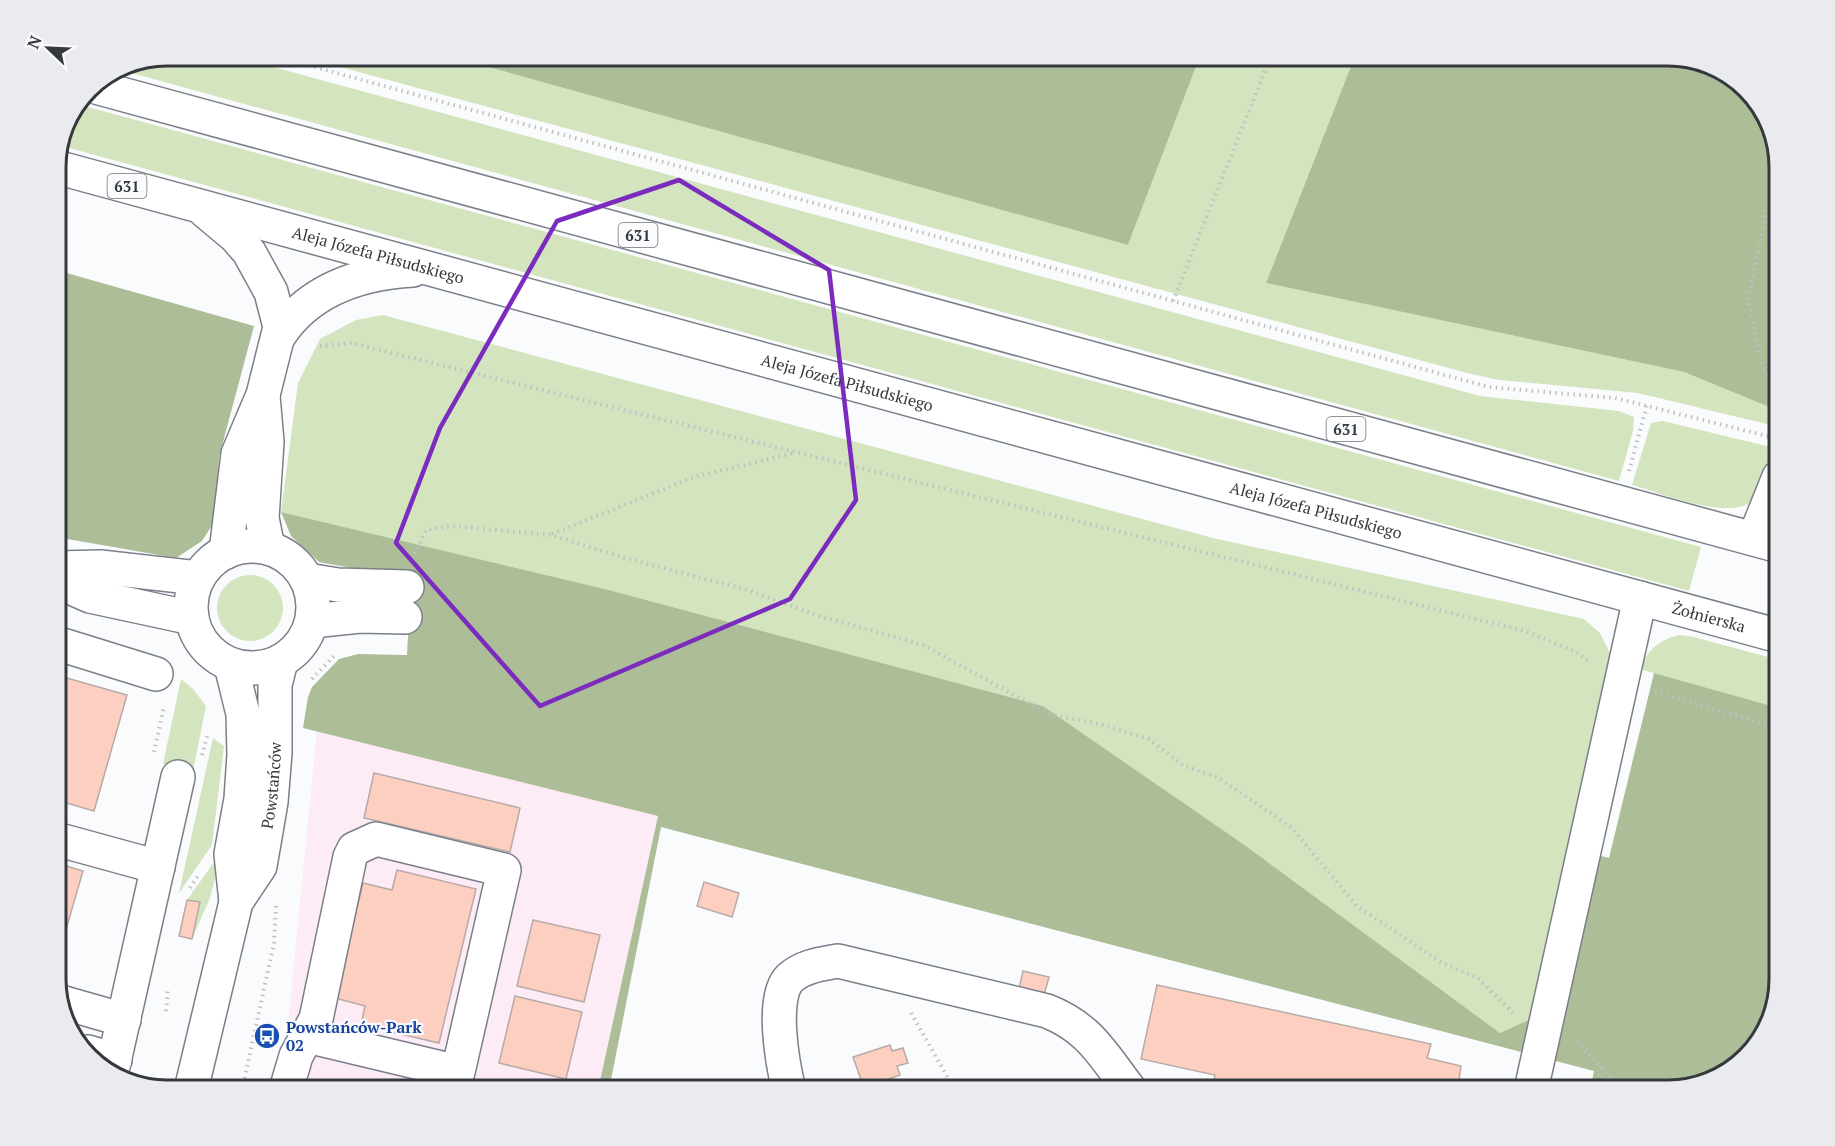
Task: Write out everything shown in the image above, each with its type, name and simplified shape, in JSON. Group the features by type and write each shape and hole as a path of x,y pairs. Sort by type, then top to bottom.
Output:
{"main road":[{"name":"631","path":"104,89 1767,542"},
{"name":"Aleja Józefa Piłsudskiego","path":"66,170 1640,598"},
{"path":"198,206 235,236 263,274 275,303 280,327 263,395 238,454 226,552"},
{"path":"278,337 300,308 334,288 388,271 433,269"},
{"path":"263,395 267,442 262,518 268,548"},
{"path":"254,546 268,548 291,560 307,580 312,600 312,621 300,644 281,661 251,669 220,659 201,641 192,618 192,598 198,578 210,563 226,552 254,546"},
{"path":"66,568 100,567 198,578"},
{"path":"307,580 404,597"},
{"path":"66,585 90,596 192,618"},
{"path":"312,621 360,616 404,597"},
{"path":"1533,1080 1640,598"},
{"name":"Żołnierska","path":"1640,598 1769,633"},
{"path":"66,646 156,674"},
{"name":"Powstańców","path":"193,1080 237,902 260,866 271,801 275,753 275,685 281,661"},
{"name":"Powstańców","path":"231,664 243,714 244,755 241,799 231,854 237,902"},
{"path":"106,1059 124,1020 178,777"},
{"path":"289,1080 296,1056 316,1019 350,857 354,849 376,839 504,870 458,1072 307,1036"},
{"path":"66,842 158,867"},
{"path":"786,1080 779,1005 789,979 806,968 838,961 1047,1011 1070,1020 1088,1035 1122,1080"},
{"path":"69,1004 124,1020"}],"path":[{"path":"311,66 1490,387 1615,398 1769,436"},
{"path":"1173,301 1267,66"},
{"path":"1769,200 1748,299 1762,365 1769,378"},
{"path":"320,346 351,343 1525,631 1576,652 1621,682 1769,725"},
{"path":"1620,502 1647,405"},
{"path":"551,535 694,477 798,453"},
{"path":"404,597 426,530 451,526 551,535 625,558 747,590 816,615 923,645 1049,714 1099,724 1149,739 1184,765 1216,777 1291,827 1357,906 1442,963 1478,978 1546,1024 1602,1068 1612,1080"},
{"path":"306,685 338,652"},
{"path":"244,1080 274,943"},
{"path":"898,976 912,1016 949,1080"},
{"path":"1600,1080 1602,1068"}],"highlighted area":[{"path":"679,180 829,270 856,500 790,599 540,706 396,543 440,428 557,221"}],"shaded area":[{"path":"317,730 658,816 600,1080 283,1080 269,1076 287,1035"}],"green space":[{"path":"167,66 270,66 1480,396 1619,411 1634,417 1633,431 1619,481 132,73"},
{"path":"337,66 485,66 1128,245 1196,66 1351,66 1266,283 1684,372 1769,407 1769,425 1638,393 1499,380"},
{"path":"485,66 1196,66 1128,245"},
{"path":"1351,66 1668,66 1694,69 1718,80 1739,96 1755,117 1766,141 1769,161 1769,407 1684,372 1266,283"},
{"path":"87,107 1701,547 1689,591 68,148 74,129"},
{"path":"66,273 254,326 219,457 214,522 202,541 176,558 66,539"},
{"path":"383,315 1213,538 1584,619 1600,633 1610,653 1537,1016 1500,1033 1246,846 1043,706 605,589 281,512 298,383 320,339 356,320"},
{"path":"1663,421 1769,447 1769,476 1764,486 1754,500 1743,506 1729,508 1695,504 1632,485 1651,423"},
{"path":"281,512 605,589 1043,706 1246,846 1500,1033 1537,1016 1570,848 1609,858 1654,673 1769,705 1769,979 1766,1005 1748,1040 1729,1059 1706,1072 1694,1077 1668,1080 1592,1080 1594,1071 661,827 611,1080 600,1080 658,816 303,728 312,687 339,659 358,654 407,655 411,579 319,562 291,536"},
{"path":"250,575 263,578 273,585 280,595 283,608 280,621 273,631 263,638 250,641 237,638 227,631 220,621 217,608 220,595 227,585 237,578"},
{"path":"1679,635 1690,636 1769,657 1769,705 1640,669 1646,656 1665,640"},
{"path":"181,679 193,689 206,706 193,771 163,764"},
{"path":"213,738 224,746 212,845 179,893"},
{"path":"222,851 210,898 192,939 200,903 187,900"}],"building":[{"path":"66,678 127,695 94,811 66,803"},
{"path":"374,773 520,808 510,852 364,818"},
{"path":"66,866 83,871 66,930"},
{"path":"397,870 476,889 439,1043 361,1025 365,1006 335,998 363,883 392,890"},
{"path":"704,882 739,893 732,917 697,906"},
{"path":"187,900 200,902 192,939 179,936"},
{"path":"533,920 600,935 584,1002 517,986"},
{"path":"1023,971 1049,977 1044,995 1019,989"},
{"path":"1157,985 1431,1044 1427,1058 1461,1066 1459,1080 1214,1080 1215,1075 1141,1059"},
{"path":"515,996 582,1012 566,1079 499,1063"},
{"path":"890,1045 892,1051 903,1048 908,1063 897,1066 900,1075 886,1080 861,1080 853,1057"}],"place":[{"name":"Powstańców-Park 02","path":"267,1036"}]}
